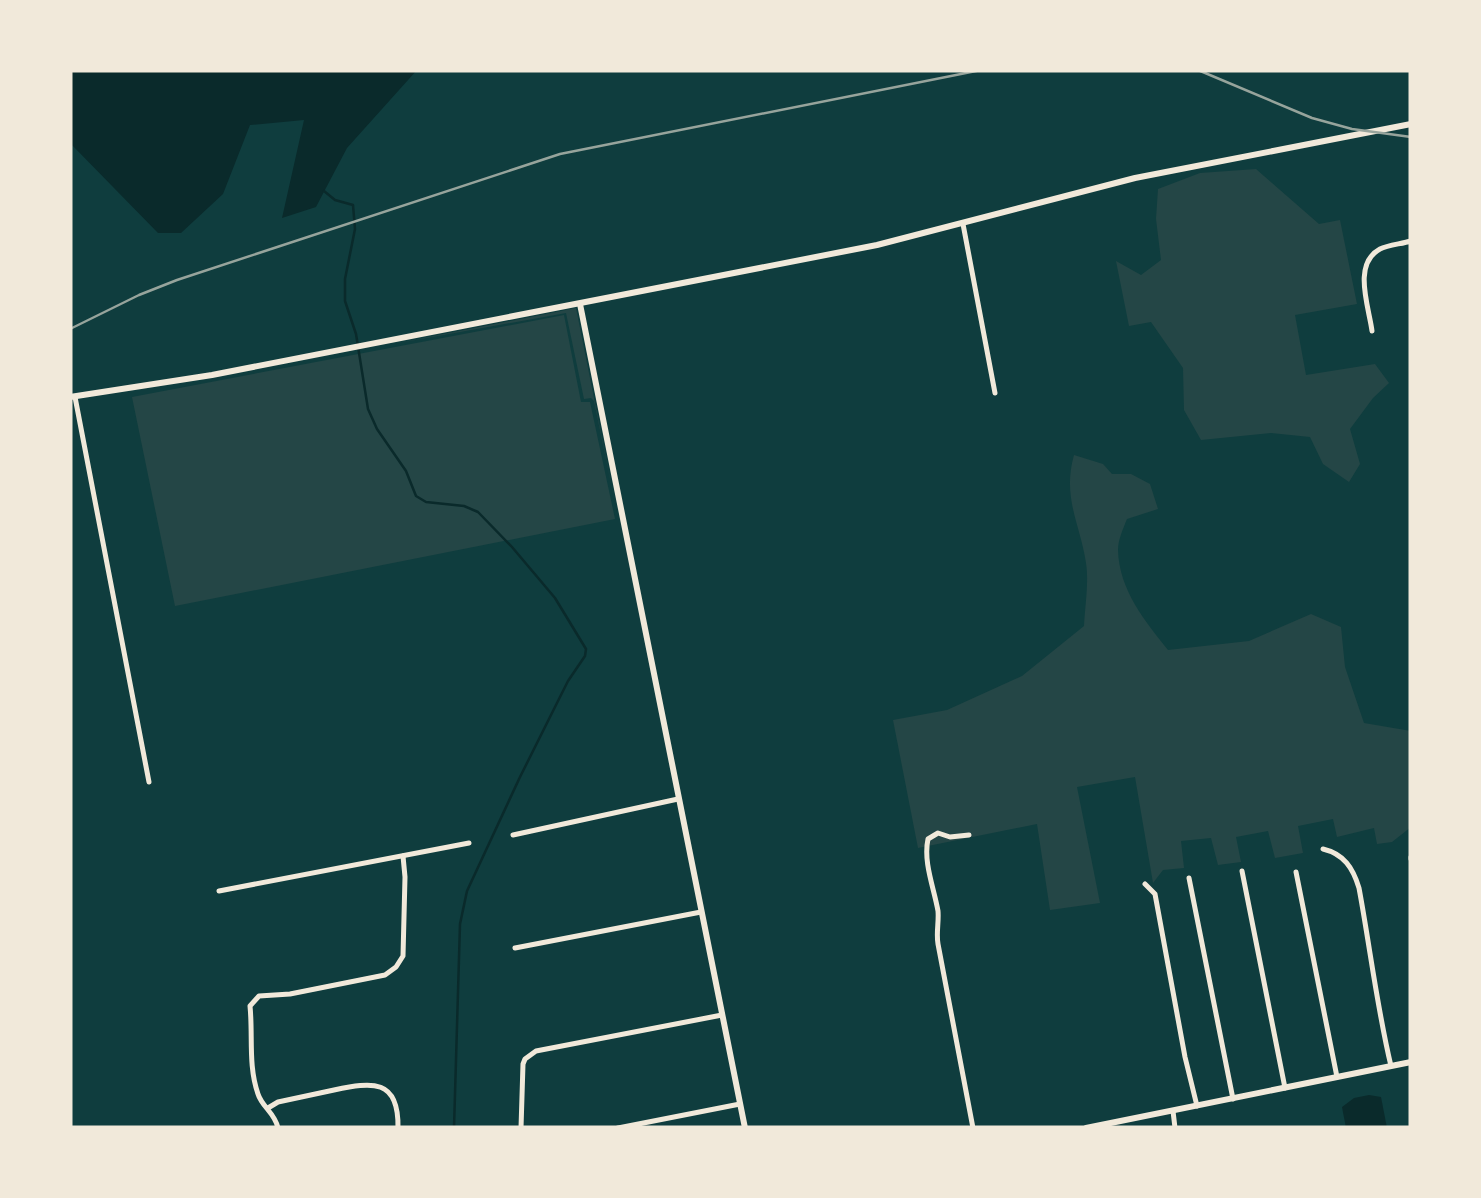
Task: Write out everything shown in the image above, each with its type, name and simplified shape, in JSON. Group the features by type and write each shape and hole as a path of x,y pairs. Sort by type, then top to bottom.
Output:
{"street":[{"path":"149,782 72,396 212,375 876,246 1135,178 1411,124"},
{"path":"963,224 995,392"},
{"path":"1372,332 1365,265 1380,249 1411,242"},
{"path":"580,304 745,1128"},
{"path":"513,835 678,799"},
{"path":"969,835 950,837 938,832 926,845 939,916 938,944 973,1128"},
{"path":"219,892 469,843"},
{"path":"1323,849 1343,858 1354,871 1360,888 1391,1066"},
{"path":"278,1128 259,1099 255,1084 250,1006 259,996 290,994 385,975 396,967 402,956 406,877 402,856"},
{"path":"1242,872 1286,1088"},
{"path":"1296,872 1337,1077"},
{"path":"1189,878 1233,1099"},
{"path":"1145,884 1155,894 1185,1057 1198,1106"},
{"path":"515,948 702,912"},
{"path":"521,1128 522,1064 536,1051 722,1015"},
{"path":"1086,1128 1411,1062"},
{"path":"268,1108 278,1102 370,1084 386,1090 395,1100 398,1128"},
{"path":"618,1128 740,1104"},
{"path":"1173,1111 1175,1128"}],"shaded area":[{"path":"70,70 417,70 347,148 316,207 282,218 304,120 250,125 223,194 181,233 158,233 70,143"},
{"path":"1256,169 1319,224 1340,220 1357,304 1295,315 1306,375 1375,364 1389,383 1350,429 1360,464 1349,482 1323,464 1310,437 1271,433 1201,440 1184,410 1183,368 1151,322 1129,326 1116,261 1141,275 1161,260 1156,219 1158,189 1200,173"},
{"path":"576,308 617,513 594,401 584,399 566,313 393,344"},
{"path":"564,315 581,402 590,402 615,519 175,606 132,397"},
{"path":"1074,455 1103,464 1112,474 1131,474 1150,484 1158,509 1127,519 1119,542 1119,565 1135,604 1168,650 1249,641 1311,614 1341,627 1345,667 1364,723 1411,731 1411,827 1392,842 1377,844 1374,828 1337,837 1333,819 1298,826 1303,853 1275,858 1268,831 1236,837 1241,862 1218,865 1211,838 1181,841 1184,868 1163,870 1153,883 1135,777 1077,787 1100,903 1050,910 1037,824 918,848 893,720 947,710 1022,676 1084,626 1087,570 1071,498"},
{"path":"1381,1097 1387,1128 1346,1128 1342,1107 1354,1098"}],"waterway":[{"path":"324,191 335,200 353,205 355,229 345,279 345,301 356,334 368,409 377,429 406,471 416,496 426,502 464,506 478,512 555,598 586,649 467,891 460,924 454,1128"}],"railway":[{"path":"70,329 177,280 560,154 981,70"},
{"path":"1198,70 1312,118 1352,129 1411,137"}]}
